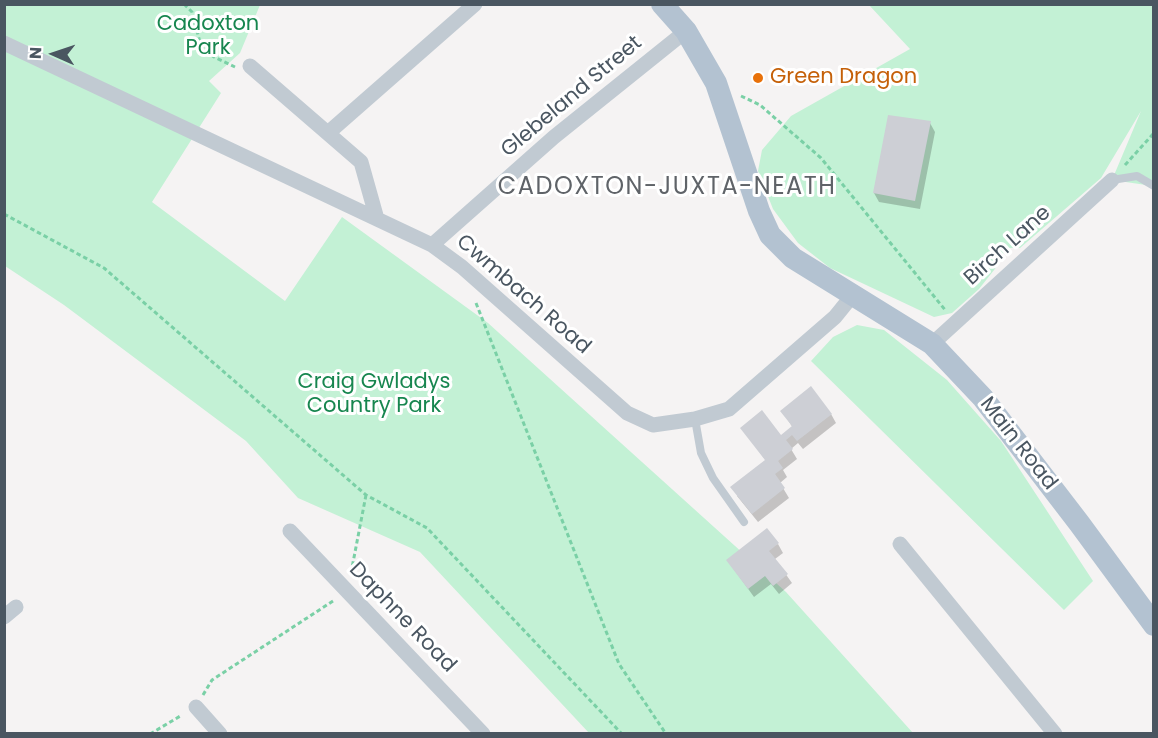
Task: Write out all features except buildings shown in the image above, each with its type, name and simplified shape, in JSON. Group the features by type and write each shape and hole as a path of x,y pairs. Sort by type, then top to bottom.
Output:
{"main road":[{"name":"Main Road","path":"662,4 686,31 716,83 759,211 770,235 793,258 932,344 983,398 1154,625"}],"street":[{"path":"328,133 475,4"},
{"name":"Glebeland Street","path":"432,245 554,136 686,31"},
{"name":"Cwmbach Road","path":"4,43 432,245 462,267 627,413 653,425 695,419 729,409 835,317 852,296"},
{"path":"246,69 362,162 377,219"},
{"name":"Birch Lane","path":"932,344 1112,180"},
{"name":"Daphne Road","path":"290,531 483,734"},
{"path":"900,544 1055,734"},
{"path":"196,707 220,734"}],"lane":[{"path":"1112,180 1137,176 1154,186"},
{"path":"695,419 701,453 713,478 744,522"}],"path":[{"path":"184,4 192,12 201,46 214,57 246,69"},
{"path":"716,83 760,105 821,158 955,322"},
{"path":"1112,180 1154,133"},
{"path":"4,214 104,268 366,495 427,528 622,734"},
{"path":"475,300 619,664 666,734"},
{"path":"150,734 196,707 212,680 348,591 366,495"}],"green space":[{"name":"Craig Gwladys Country Park","path":"4,5 260,5 240,53 209,81 221,93 152,202 285,301 342,217 488,323 786,592 913,733 589,733 420,552 298,498 246,441 64,305 5,266"},
{"path":"869,5 1153,5 1153,186 1112,180 1141,111 1101,178 1020,248 1006,248 998,265 979,289 952,313 934,317 830,268 798,243 773,209 758,171 762,150 791,116 910,49"},
{"path":"857,325 884,330 947,380 1001,441 1093,581 1064,610 811,361 833,337"}],"place":[{"name":"Green Dragon","path":"758,78"}],"district":[{"name":"CADOXTON-JUXTA-NEATH","path":"667,188"}],"park label":[{"name":"Cadoxton Park","path":"208,37"}]}
